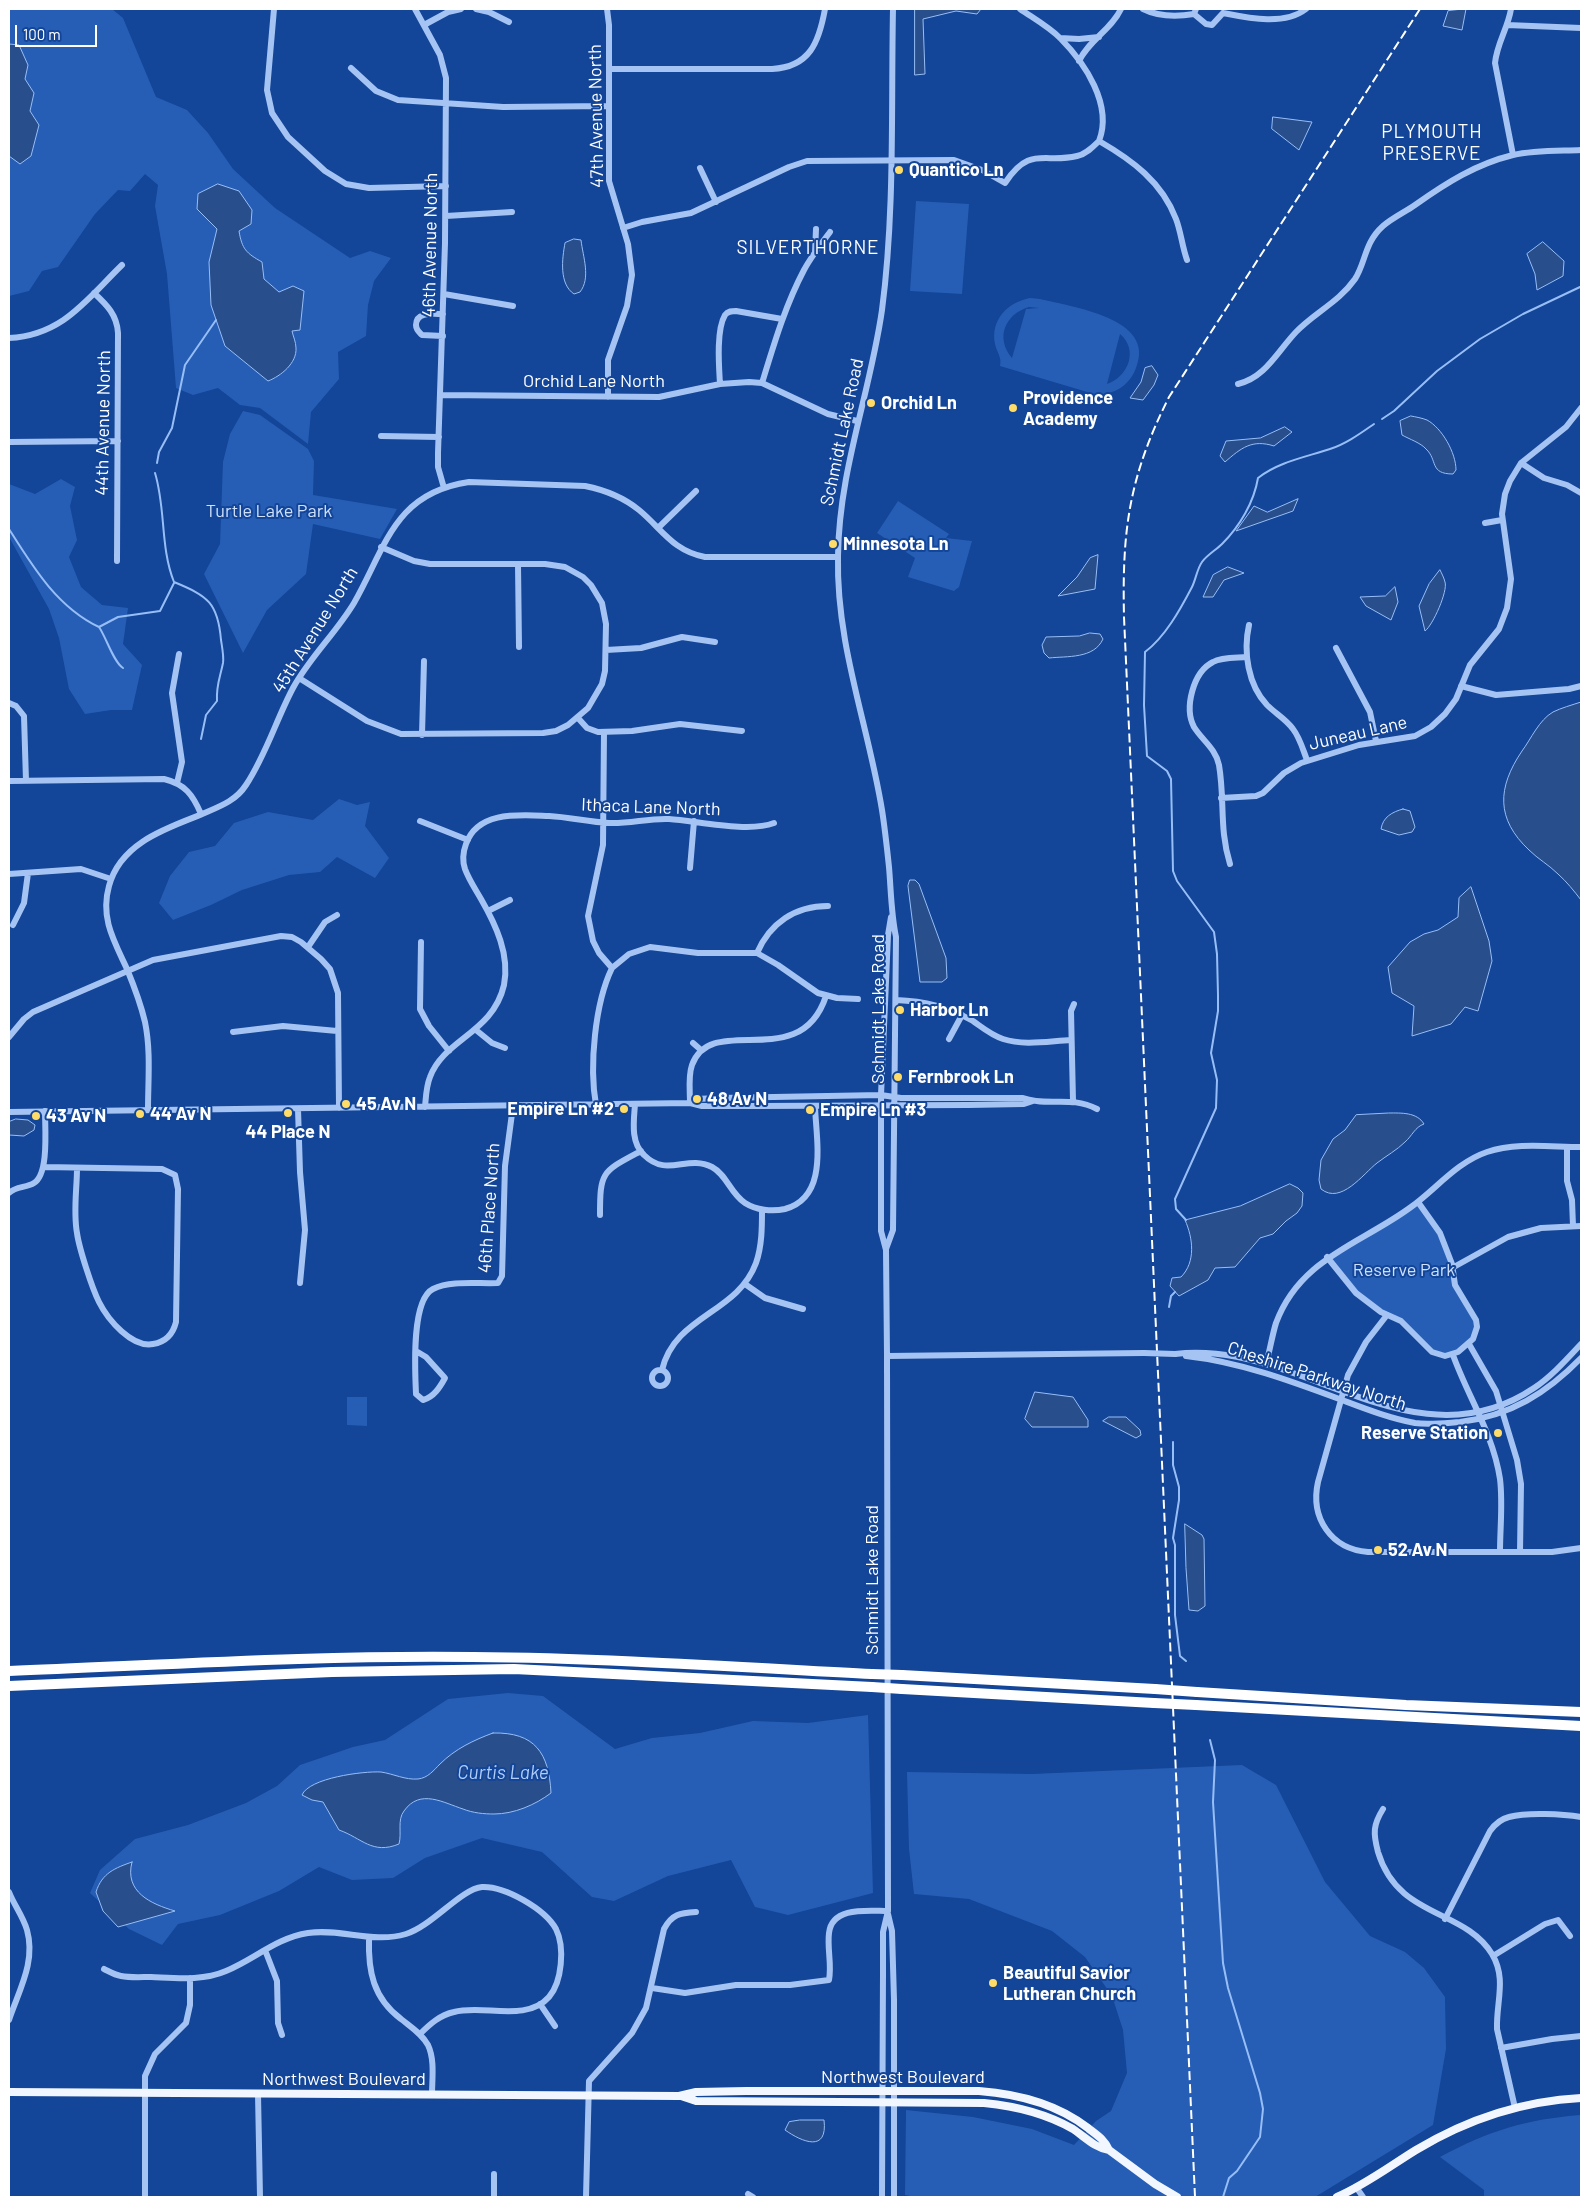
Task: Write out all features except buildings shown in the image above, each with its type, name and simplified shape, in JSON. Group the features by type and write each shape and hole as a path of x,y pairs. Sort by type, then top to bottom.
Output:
{"highway":[{"path":"9,1671 335,1658 557,1658 902,1675 1406,1705 1581,1712"},
{"path":"9,1686 332,1672 514,1669 1581,1726"}],"main road":[{"name":"Northwest Boulevard","path":"9,2092 679,2096 696,2092 992,2092 1026,2098 1054,2108 1078,2121 1106,2142 1109,2150"},
{"name":"Northwest Boulevard","path":"679,2096 696,2100 984,2103 1015,2107 1050,2118 1074,2130 1101,2149 1109,2150 1155,2184 1177,2197"},
{"path":"1337,2197 1442,2135 1484,2117 1515,2108 1581,2098"}],"street":[{"path":"274,9 267,90 272,113 288,137 325,171 346,184 369,188 446,186"},
{"name":"46th Avenue North","path":"415,9 435,44 444,67 447,102 446,216 438,467 444,488"},
{"path":"424,25 448,12 462,9"},
{"path":"476,9 489,12 509,22"},
{"name":"47th Avenue North","path":"607,9 610,181 632,260 632,275 627,306 608,360 608,397"},
{"path":"609,69 781,69 806,57 816,43 822,26 824,9"},
{"name":"Schmidt Lake Road","path":"886,1250 893,1230 896,937 892,917 889,866 882,810 843,633 838,557 841,508 857,421 874,352 882,303 889,228 893,9"},
{"path":"623,228 642,222 691,213 797,163 816,161 954,160 982,170 1005,183 1011,173 1027,161 1047,157 1078,156 1086,153 1099,141 1103,126 1102,107 1092,83 1060,38 1020,9"},
{"path":"1078,61 1083,53 1114,22 1121,9"},
{"path":"1142,9 1157,14 1174,16 1195,11 1199,19 1212,25 1221,11 1273,19 1292,16 1306,9"},
{"path":"1511,9 1507,25 1496,50 1495,63 1513,155"},
{"path":"1507,25 1581,28"},
{"path":"1060,38 1080,39 1099,37"},
{"path":"351,68 367,84 392,98 409,102 447,102 503,107 609,106"},
{"path":"1099,141 1142,169 1163,194 1176,219 1187,260"},
{"path":"1238,384 1250,381 1260,374 1297,331 1334,302 1356,278 1367,247 1383,226 1461,174 1513,155 1581,150"},
{"path":"700,168 716,202"},
{"path":"446,216 512,212"},
{"path":"815,254 816,229"},
{"path":"762,383 782,319 805,268 830,232"},
{"path":"9,338 22,337 52,328 65,320 122,265"},
{"name":"44th Avenue North","path":"94,293 112,312 118,326 117,561"},
{"path":"444,294 513,306"},
{"path":"720,384 718,348 724,316 729,312 736,311 782,319"},
{"path":"443,314 419,317 416,329 422,335 443,336"},
{"name":"Orchid Lane North","path":"441,395 669,396 720,384 735,382 762,383 828,414 857,421"},
{"name":"Juneau Lane","path":"1221,798 1248,798 1260,795 1284,773 1307,760 1376,741 1409,738 1431,727 1449,710 1470,665 1499,628 1507,608 1510,579 1502,520 1503,500 1507,487 1521,464 1566,427 1581,408"},
{"path":"381,436 439,437"},
{"path":"9,442 118,441"},
{"path":"1521,464 1544,478 1567,485 1581,493"},
{"name":"45th Avenue North","path":"201,814 228,803 244,789 261,761 293,688 349,610 391,529 409,508 444,488 469,482 585,486 600,489 626,500 687,553 705,557 838,557"},
{"path":"658,528 696,491"},
{"path":"1485,522 1502,520"},
{"path":"299,678 366,721 401,734 544,733 556,731 578,718 588,708 602,684 606,650 606,624 602,603 591,585 574,572 555,565 430,564 381,547"},
{"path":"518,564 518,647"},
{"path":"1249,625 1246,638 1247,657 1258,691 1268,706 1292,727 1307,760"},
{"path":"606,650 640,648 682,637 715,642"},
{"path":"1336,648 1370,712 1376,741"},
{"path":"177,783 182,762 172,692 179,654"},
{"path":"1230,864 1223,839 1218,761 1193,724 1190,715 1190,700 1200,675 1208,665 1218,660 1247,657"},
{"path":"422,734 424,661"},
{"path":"1461,686 1496,695 1569,690 1581,686"},
{"path":"9,703 16,706 24,716 26,781"},
{"path":"578,718 583,725 593,731 604,732 632,731 680,724 742,731"},
{"path":"604,732 603,845 588,916 593,941 599,953 612,968"},
{"path":"9,781 157,779 177,783 190,793 201,814 142,841 122,860 111,879 106,898 107,926 111,939 127,970 145,1022 148,1050 148,1110"},
{"name":"Ithaca Lane North","path":"468,840 477,827 485,822 508,816 559,817 604,823 624,823 653,819 755,827 774,823"},
{"path":"420,821 468,840 464,851 465,868 488,911 502,946 505,972 500,998 486,1020 441,1058 430,1077 425,1107"},
{"path":"690,868 694,821"},
{"path":"9,874 81,870 111,879"},
{"path":"13,925 24,903 28,873"},
{"path":"488,911 510,900"},
{"path":"757,953 768,932 789,915 814,906 828,906"},
{"path":"308,947 325,922 337,915"},
{"name":"Schmidt Lake Road","path":"892,917 888,935 881,1095 881,1231 886,1250 888,1910 892,1931 894,2197"},
{"path":"9,1038 24,1019 33,1012 153,960 192,954 270,937 292,937 308,947 330,969 335,981 338,993 339,1108"},
{"path":"421,942 420,1009 429,1026 449,1052"},
{"path":"596,1104 594,1075 596,1036 602,992 612,968 629,954 650,947 698,953 757,953 778,964 806,986 826,996 858,999"},
{"path":"690,1103 691,1067 701,1050 716,1042 771,1040 792,1035 813,1020 826,996"},
{"path":"896,1000 935,1004 962,1016 991,1034 1016,1042 1071,1040"},
{"path":"1073,1101 1071,1011 1074,1004"},
{"path":"949,1039 962,1016"},
{"path":"233,1032 283,1026 337,1031"},
{"path":"476,1030 492,1043 505,1048"},
{"path":"693,1043 701,1050"},
{"path":"690,1103 695,1100 720,1098 881,1095 1073,1101 1085,1103 1097,1109"},
{"path":"9,1112 690,1103 702,1106 1024,1104 1032,1101"},
{"path":"634,1104 634,1134 640,1151 651,1160 663,1166 692,1162 710,1166 724,1176 738,1197 745,1203 762,1210 781,1210 790,1207 805,1196 811,1188 818,1162 815,1106"},
{"name":"46th Place North","path":"416,1351 417,1318 421,1302 427,1293 434,1288 452,1284 498,1283 502,1276 504,1166 513,1106"},
{"path":"298,1109 300,1172 305,1230 300,1283"},
{"path":"10,1190 35,1182 42,1173 44,1167 45,1111"},
{"path":"1266,1364 1276,1322 1288,1300 1311,1270 1327,1257 1378,1228 1418,1202 1461,1164 1488,1151 1515,1147 1581,1147"},
{"path":"1567,1147 1568,1181 1573,1204 1573,1226"},
{"path":"600,1215 600,1187 604,1176 612,1166 640,1151"},
{"path":"44,1167 162,1169 175,1175 178,1189 176,1322 168,1338 160,1342 142,1345 133,1342 99,1302 76,1230 77,1168"},
{"path":"1327,1257 1356,1293 1368,1304 1401,1321 1432,1352 1438,1355 1452,1355 1469,1344 1475,1335 1476,1320 1455,1285 1452,1268 1440,1233 1418,1202"},
{"path":"662,1370 669,1352 686,1329 722,1306 745,1284 756,1264 760,1250 762,1210"},
{"path":"1452,1268 1508,1237 1541,1228 1581,1226"},
{"path":"745,1284 765,1298 803,1309"},
{"path":"1387,1315 1356,1358 1343,1391 1334,1431 1316,1493 1317,1512 1323,1527 1336,1540 1357,1551 1559,1552 1581,1548"},
{"path":"1469,1344 1489,1378 1501,1405 1520,1474 1520,1552"},
{"name":"Cheshire Parkway North","path":"887,1356 1175,1354 1214,1352 1231,1354 1266,1364 1380,1405 1418,1414 1444,1415 1478,1411 1501,1405 1535,1387 1566,1362 1581,1344"},
{"path":"416,1351 426,1357 445,1378 440,1387 428,1399 423,1400 416,1394 416,1351"},
{"name":"Cheshire Parkway North","path":"1175,1354 1236,1363 1341,1399 1378,1414 1417,1423 1448,1423 1482,1418 1524,1404 1547,1390 1581,1358"},
{"path":"1452,1355 1482,1418 1500,1481 1500,1552"},
{"path":"1383,1809 1374,1823 1375,1840 1385,1869 1402,1892 1413,1902 1474,1935 1493,1956 1501,1981 1496,2017 1515,2108"},
{"path":"1445,1919 1490,1831 1501,1820 1517,1816 1559,1815 1581,1818"},
{"path":"104,1969 123,1977 190,1978 215,1975 227,1971 284,1939 311,1933 369,1938 393,1937 417,1929 439,1916 468,1892 482,1887 510,1893 544,1915 559,1936 560,1974 552,1993 540,2004 526,2010 455,2011 435,2020 420,2034"},
{"path":"9,1892 27,1931 29,1959 24,1980 9,2020"},
{"path":"652,1988 685,1993 736,1985 790,1984 829,1980 831,1971 829,1932 833,1923 841,1915 854,1911 888,1910"},
{"name":"Schmidt Lake Road","path":"882,2197 883,1932 888,1910"},
{"path":"586,2197 589,2081 638,2024 646,2008 664,1929 669,1920 680,1912 696,1912"},
{"path":"1493,1956 1545,1924 1558,1920 1570,1936"},
{"path":"369,1938 370,1969 377,1992 392,2012 420,2034 429,2047 432,2057 432,2095"},
{"path":"265,1950 277,1981 278,2023 282,2035"},
{"path":"145,2197 145,2076 150,2060 186,2022 190,2005 190,1978"},
{"path":"540,2004 554,2026"},
{"path":"1501,2048 1552,2038 1581,2036"},
{"path":"258,2094 260,2197"},
{"path":"494,2174 494,2197"},
{"path":"1356,2187 1363,2197"}],"green space":[{"path":"9,9 112,9 123,18 156,97 187,110 208,133 233,169 275,208 350,258 370,251 391,258 374,281 368,305 366,336 338,352 339,379 311,412 308,444 260,408 240,405 218,388 193,395 176,388 167,274 155,206 158,185 145,174 130,191 118,190 95,214 58,267 42,271 29,291 9,296"},
{"path":"916,201 969,204 962,294 910,291"},
{"path":"1030,298 1040,299 1071,306 1090,311 1123,326 1134,337 1139,351 1136,368 1131,378 1120,388 1105,394 1104,397 1000,366 1000,357 995,344 995,327 1002,314 1008,308","holes":["1029,307 1039,308 1026,309 1012,358 1004,343 1005,328 1014,315","1120,334 1126,340 1130,355 1121,375 1107,384"]},
{"name":"Turtle Lake Park","path":"243,411 260,415 308,449 314,461 313,495 397,509 380,539 313,524 306,574 267,610 243,653 204,574 220,544 223,462 230,434"},
{"path":"61,479 75,487 70,506 77,540 69,557 81,587 102,605 128,608 123,644 142,665 132,710 111,710 85,714 69,689 59,638 49,609 9,537 9,484 35,494"},
{"path":"898,501 949,534 946,538 972,541 959,587 954,591 908,577 915,558 877,533"},
{"path":"339,799 357,805 370,802 365,826 389,858 375,878 337,857 320,872 289,875 242,890 173,920 159,903 170,876 189,852 215,846 234,823 268,812 313,820"},
{"name":"Reserve Park","path":"1418,1202 1440,1233 1455,1285 1472,1313 1475,1335 1458,1352 1438,1355 1404,1324 1368,1304 1330,1262 1338,1250"},
{"path":"347,1397 367,1397 367,1426 347,1425"},
{"path":"508,1693 543,1696 615,1749 652,1738 700,1733 753,1721 808,1723 868,1715 873,1893 788,1915 755,1907 731,1860 668,1876 614,1901 592,1897 542,1852 482,1838 425,1858 393,1878 352,1880 319,1867 279,1891 220,1915 178,1924 162,1945 129,1929 90,1893 100,1870 135,1839 188,1825 246,1803 277,1786 300,1765 353,1747 385,1740 448,1699"},
{"path":"1242,1765 1276,1785 1325,1882 1370,1936 1405,1952 1424,1968 1445,1997 1446,2049 1433,2125 1315,2197 915,2197 905,2195 906,2110 973,2117 1032,2129 1074,2145 1096,2121 1111,2111 1127,2073 1123,2030 1112,1996 1085,1957 1052,1931 969,1899 914,1894 909,1849 907,1772 1032,1774"},
{"path":"1581,2115 1581,2197 1484,2197 1484,2190 1440,2157 1491,2133 1525,2123"}],"water":[{"path":"915,9 981,9 977,14 956,11 923,19 925,74 915,75"},
{"path":"1466,9 1462,30 1443,26 1448,11"},
{"path":"9,44 19,45 28,65 25,79 34,93 30,111 39,125 31,156 20,164 9,156"},
{"path":"1273,117 1312,122 1299,150 1272,129"},
{"path":"218,184 239,191 252,210 251,224 239,231 246,250 262,262 264,279 279,292 293,286 304,291 300,330 292,331 296,346 294,359 283,372 268,381 225,346 211,305 209,262 217,229 197,209 198,194"},
{"path":"574,239 581,240 586,274 580,292 574,294 569,290 564,278 563,256 565,243"},
{"path":"1543,242 1564,261 1563,276 1537,290 1535,274 1527,254"},
{"path":"1152,366 1158,375 1154,385 1143,400 1130,398 1141,382 1145,368"},
{"path":"1411,416 1427,420 1443,435 1454,456 1456,470 1453,474 1440,472 1435,466 1430,453 1424,447 1402,435 1400,421"},
{"path":"1285,427 1292,432 1274,446 1253,444 1242,449 1225,462 1220,456 1226,441 1260,438"},
{"path":"1298,499 1293,511 1236,531 1254,506 1267,512"},
{"path":"1098,555 1095,589 1058,596 1077,577 1090,558"},
{"path":"1228,567 1244,573 1224,580 1213,597 1203,597 1213,575"},
{"path":"1440,570 1445,582 1444,593 1436,615 1425,631 1419,606 1429,584"},
{"path":"1395,587 1398,602 1391,620 1366,606 1360,597 1385,596"},
{"path":"1090,633 1100,634 1103,639 1099,645 1087,653 1049,658 1044,653 1042,645 1046,637 1079,636"},
{"path":"1581,702 1581,900 1561,877 1532,853 1518,838 1510,827 1504,803 1508,778 1522,751 1539,725 1553,712"},
{"path":"1403,809 1410,811 1415,827 1412,832 1399,835 1381,829 1384,821 1389,816"},
{"path":"910,880 915,880 919,884 946,958 947,978 942,982 920,982 908,886"},
{"path":"1471,887 1489,941 1492,961 1478,1011 1465,1007 1451,1024 1412,1036 1414,1006 1392,993 1388,967 1410,942 1424,934 1438,930 1458,917 1459,898"},
{"path":"1389,1113 1413,1115 1424,1124 1416,1129 1402,1145 1344,1191 1329,1193 1321,1189 1319,1180 1321,1160 1333,1139 1345,1130 1356,1115"},
{"path":"16,1119 28,1120 35,1125 34,1130 24,1136 9,1135 9,1122"},
{"path":"1290,1184 1303,1193 1302,1206 1297,1213 1273,1234 1260,1238 1235,1267 1215,1268 1208,1280 1179,1296 1170,1286 1172,1278 1181,1277 1186,1271 1191,1257 1190,1234 1185,1220 1240,1206"},
{"path":"1035,1392 1073,1397 1088,1420 1088,1427 1032,1427 1025,1419"},
{"path":"1109,1417 1126,1417 1140,1430 1141,1435 1136,1438 1103,1421"},
{"path":"1185,1524 1202,1535 1204,1539 1205,1606 1198,1611 1189,1610"},
{"name":"Curtis Lake","path":"493,1733 520,1736 537,1748 543,1756 547,1767 551,1793 524,1808 502,1814 471,1811 432,1799 417,1800 410,1804 402,1815 399,1844 381,1848 374,1847 339,1830 323,1802 312,1800 302,1795 315,1784 350,1774 381,1772 409,1779 422,1778 458,1749"},
{"path":"132,1862 132,1881 136,1889 157,1905 175,1911 118,1927 103,1911 96,1892 102,1880 110,1872"},
{"path":"824,2120 822,2137 818,2141 806,2141 785,2130 789,2122"}],"waterway":[{"path":"1382,419 1394,411 1437,371 1480,339 1523,314 1580,287"},
{"path":"157,463 159,452 172,428 185,365 216,320"},
{"path":"1186,1220 1176,1209 1175,1199 1216,1108 1217,1080 1211,1053 1218,1011 1217,954 1214,932 1177,881 1173,871 1171,779 1167,771 1147,756 1144,705 1145,652 1159,639 1177,614 1192,587 1202,562 1222,544 1240,522 1250,505 1258,478 1283,464 1342,444 1374,424"},
{"path":"155,473 161,500 167,555 174,582 195,592 209,602 214,609 220,627 223,660 217,701 206,715 201,739"},
{"path":"9,529 27,558 58,597 84,619 99,627 118,617 160,611 174,583"},
{"path":"99,627 116,661 123,668"},
{"path":"1169,1307 1171,1296 1175,1292"},
{"path":"1173,1442 1173,1465 1179,1487 1179,1500 1173,1538 1175,1545 1175,1615 1180,1656 1186,1661"},
{"path":"1210,1740 1215,1760 1213,1802 1223,1963 1228,1988 1260,2093 1263,2109 1260,2137 1237,2171 1229,2178 1223,2197"}],"railway":[{"path":"1195,2197 1124,617 1127,530 1131,504 1145,453 1169,397 1420,9"}],"place":[{"name":"Quantico Ln","path":"899,170"},
{"name":"Orchid Ln","path":"871,403"},
{"name":"Providence Academy","path":"1013,408"},
{"name":"Minnesota Ln","path":"833,544"},
{"name":"Harbor Ln","path":"900,1010"},
{"name":"Fernbrook Ln","path":"898,1077"},
{"name":"48 Av N","path":"697,1099"},
{"name":"45 Av N","path":"346,1104"},
{"name":"Empire Ln #2","path":"624,1109"},
{"name":"Empire Ln #3","path":"810,1110"},
{"name":"44 Place N","path":"288,1113"},
{"name":"44 Av N","path":"140,1114"},
{"name":"43 Av N","path":"36,1116"},
{"name":"Reserve Station","path":"1498,1433"},
{"name":"52 Av N","path":"1378,1550"},
{"name":"Beautiful Savior Lutheran Church","path":"993,1983"}],"district":[{"name":"PLYMOUTH PRESERVE","path":"1432,143"},
{"name":"SILVERTHORNE","path":"808,248"}]}
